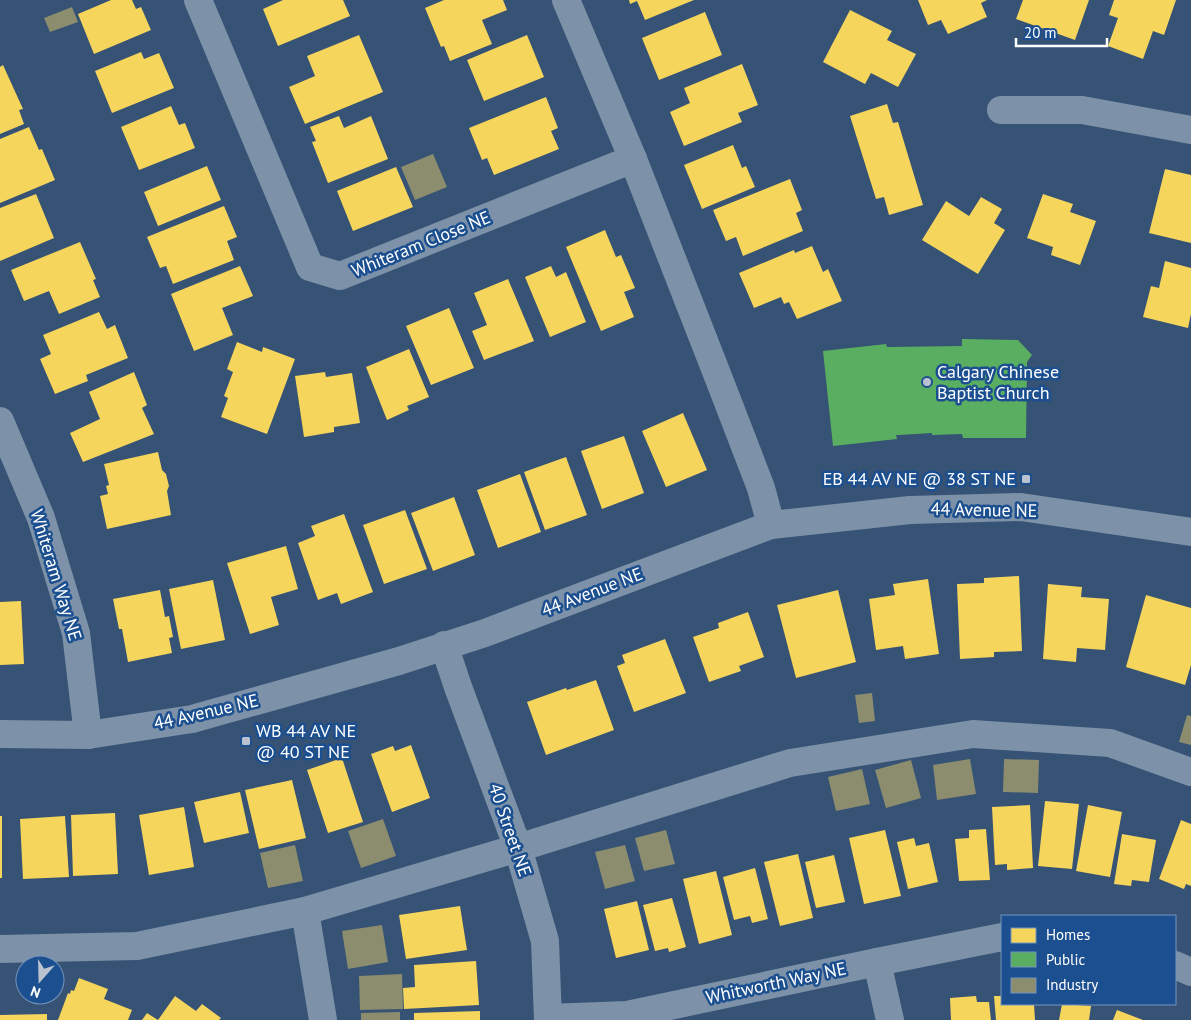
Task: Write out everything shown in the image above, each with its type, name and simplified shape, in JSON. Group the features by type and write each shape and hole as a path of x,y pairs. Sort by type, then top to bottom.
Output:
{"street":[{"name":"Whiteram Close NE","path":"198,0 310,267 340,276 633,160"},
{"path":"566,0 633,160 761,488 771,525"},
{"path":"1000,110 1082,110 1191,130"},
{"name":"Whiteram Way NE","path":"0,421 41,518 76,633 88,735"},
{"name":"44 Avenue NE","path":"0,734 88,735 192,719 399,661 485,633 771,525 910,510 1021,507 1191,532"},
{"name":"40 Street NE","path":"444,645 458,688 518,848 545,940 548,1019"},
{"path":"0,949 138,946 305,911 518,848 790,763 973,734 1110,743 1191,772"},
{"path":"305,911 323,1020"},
{"name":"Whitworth Way NE","path":"548,1019 627,1015 877,962 1001,938"},
{"path":"877,962 890,1020"},
{"path":"1176,965 1191,972"}],"building: Homes":[{"path":"111,0 132,0 136,9 141,7 151,30 94,54 78,14"},
{"path":"283,0 343,0 350,16 278,46 263,9"},
{"path":"444,0 503,0 507,10 482,20 492,44 450,61 444,46 441,47 425,8"},
{"path":"629,0 694,0 645,20 637,1 630,4"},
{"path":"918,0 987,0 981,3 987,17 948,34 941,20 928,25"},
{"path":"1023,0 1089,0 1075,40 1016,19"},
{"path":"1114,0 1176,0 1164,35 1153,31 1143,59 1108,46 1118,18 1109,15"},
{"path":"850,10 892,31 887,40 916,54 898,87 871,73 865,84 823,62"},
{"path":"705,12 722,55 659,80 642,38"},
{"path":"359,35 383,92 305,124 289,87 315,76 307,56"},
{"path":"527,35 544,77 484,101 467,60"},
{"path":"141,52 144,59 159,53 174,88 112,113 95,71"},
{"path":"742,64 758,105 738,113 742,122 684,146 670,112 690,103 684,88"},
{"path":"3,65 23,109 19,110 24,124 0,134 0,67"},
{"path":"546,97 558,128 551,131 559,149 494,175 487,158 482,160 469,128"},
{"path":"887,104 893,123 898,122 923,205 889,215 884,197 876,199 850,116"},
{"path":"171,106 179,125 185,123 195,148 139,170 121,127"},
{"path":"339,116 344,128 371,116 388,159 328,183 312,142 316,141 310,127"},
{"path":"29,127 39,150 42,149 55,180 0,203 0,139"},
{"path":"733,145 742,168 746,166 755,187 702,209 684,165"},
{"path":"207,166 221,200 158,226 144,192"},
{"path":"396,167 413,207 353,231 337,191"},
{"path":"1165,169 1191,175 1191,243 1149,233"},
{"path":"790,179 802,210 796,213 803,231 743,256 736,237 726,241 713,210"},
{"path":"36,194 54,238 0,261 0,208"},
{"path":"1043,194 1073,204 1070,212 1096,221 1080,265 1051,255 1053,247 1027,238"},
{"path":"981,197 1002,209 994,223 1005,230 978,274 922,240 946,201 969,216"},
{"path":"224,206 237,237 227,241 234,260 173,284 166,266 160,268 147,237"},
{"path":"605,230 616,257 621,255 635,288 624,292 634,317 601,331 566,247"},
{"path":"80,242 96,279 93,280 100,297 59,314 49,291 24,301 11,270"},
{"path":"812,246 823,272 828,269 842,301 797,319 789,302 784,304 781,297 754,308 739,273 794,250 795,253"},
{"path":"1165,261 1191,268 1191,314 1188,328 1143,317 1151,286 1159,288"},
{"path":"240,266 253,296 222,308 233,335 194,351 171,294"},
{"path":"551,266 556,277 566,272 586,322 550,337 525,277"},
{"path":"508,279 534,341 484,360 472,331 487,325 474,293"},
{"path":"449,308 474,368 431,385 406,326"},
{"path":"99,312 107,329 115,325 128,358 86,375 88,381 55,394 40,359 51,354 43,335"},
{"path":"237,342 262,352 263,347 295,359 267,434 221,417 228,398 224,396 233,372 227,369"},
{"path":"409,349 429,397 407,406 409,410 387,420 366,367"},
{"path":"134,372 147,405 142,408 154,434 83,462 70,433 100,419 89,392"},
{"path":"325,372 326,377 352,373 360,423 334,427 334,432 304,437 295,376"},
{"path":"683,413 707,470 666,487 642,431"},
{"path":"624,436 644,493 602,509 581,451"},
{"path":"158,452 162,470 166,474 169,486 167,491 171,515 107,529 100,496 108,494 106,486 109,485 104,464"},
{"path":"566,457 587,515 545,530 524,472"},
{"path":"520,474 541,532 498,548 477,490"},
{"path":"454,497 475,555 433,571 411,513"},
{"path":"405,510 427,569 384,584 363,525"},
{"path":"344,514 373,592 341,604 337,593 318,600 298,543 315,536 311,526"},
{"path":"286,546 298,589 271,597 279,625 250,634 227,563"},
{"path":"1019,576 1022,651 994,652 994,657 960,659 957,584 984,583 984,578"},
{"path":"928,579 939,654 905,659 903,646 876,650 869,599 895,595 893,584"},
{"path":"213,580 225,640 181,649 169,589"},
{"path":"1048,584 1082,587 1081,597 1109,599 1105,650 1077,648 1076,662 1043,659"},
{"path":"160,590 165,617 169,616 173,637 169,638 172,653 128,662 122,629 119,629 113,599"},
{"path":"838,590 856,662 796,678 777,605"},
{"path":"1146,595 1191,608 1191,665 1185,685 1126,667"},
{"path":"21,601 24,664 0,665 0,602"},
{"path":"748,612 764,657 739,666 741,671 709,682 693,637 719,628 718,623"},
{"path":"665,639 686,693 634,712 617,666 625,663 622,655"},
{"path":"596,680 614,730 546,755 527,702"},
{"path":"411,745 430,798 392,812 371,754 393,746 395,751"},
{"path":"342,758 363,822 328,833 307,770"},
{"path":"292,780 306,838 259,849 245,790"},
{"path":"240,792 249,833 204,843 194,802"},
{"path":"1045,801 1079,804 1072,869 1038,866"},
{"path":"1030,805 1033,868 1007,870 1007,864 995,865 992,807"},
{"path":"1088,805 1122,812 1110,877 1076,871"},
{"path":"184,807 194,867 149,875 139,815"},
{"path":"115,813 118,874 73,876 71,815"},
{"path":"0,816 2,816 2,878 0,878"},
{"path":"65,816 69,877 23,879 20,819"},
{"path":"1181,820 1191,824 1191,886 1186,884 1184,889 1159,879"},
{"path":"986,829 990,880 959,881 955,839 969,838 969,830"},
{"path":"885,830 901,896 864,904 849,838"},
{"path":"1122,834 1156,840 1149,882 1132,880 1131,886 1114,884"},
{"path":"914,838 916,846 929,843 938,882 908,889 897,842"},
{"path":"798,854 813,918 780,926 764,862"},
{"path":"834,855 845,902 816,908 805,862"},
{"path":"755,868 768,919 752,923 750,916 734,920 723,877"},
{"path":"716,871 732,935 699,944 683,879"},
{"path":"672,898 686,947 669,952 668,948 655,951 643,905"},
{"path":"637,901 649,950 616,958 604,909"},
{"path":"460,906 467,950 406,959 399,915"},
{"path":"476,961 479,1005 404,1009 403,988 415,987 414,965"},
{"path":"79,978 108,989 104,999 132,1010 128,1020 58,1020 68,993 70,994 71,990 74,991"},
{"path":"175,996 196,1011 202,1004 221,1018 219,1020 158,1020"},
{"path":"976,996 977,1002 989,1002 991,1020 951,1020 950,998"},
{"path":"994,996 1001,996 1001,1005 1034,1005 1035,1020 996,1020"},
{"path":"1062,1005 1091,1006 1089,1020 1059,1020"},
{"path":"1117,1010 1143,1020 1113,1020"},
{"path":"480,1011 480,1020 414,1020 414,1013"},
{"path":"147,1013 158,1020 142,1020"},
{"path":"47,1014 47,1020 0,1020 0,1015"}],"building: Public":[{"name":"Calgary Chinese Baptist Church","path":"962,339 1018,340 1032,355 1027,362 1026,438 963,438 962,434 932,435 932,433 896,435 897,439 833,446 823,351 886,344 887,347 962,346"}],"building: Industry":[{"path":"72,7 78,22 50,32 44,18"},
{"path":"433,154 447,187 415,200 401,167"},
{"path":"872,693 875,721 859,723 855,695"},
{"path":"1187,715 1191,716 1191,745 1179,742"},
{"path":"970,759 976,794 937,800 933,765"},
{"path":"1004,759 1039,760 1038,793 1003,792"},
{"path":"911,760 921,798 886,808 875,770"},
{"path":"862,769 870,804 836,811 828,777"},
{"path":"383,819 396,856 361,868 348,831"},
{"path":"666,830 675,864 644,871 635,838"},
{"path":"295,845 303,881 268,888 260,853"},
{"path":"625,845 635,881 605,889 595,852"},
{"path":"382,925 388,962 348,969 342,931"},
{"path":"402,974 403,1009 360,1010 359,976"},
{"path":"400,1012 400,1020 361,1020 361,1013"}],"place":[{"name":"Calgary Chinese Baptist Church","path":"927,382"},
{"name":"EB 44 AV NE @ 38 ST NE","path":"1026,479"},
{"name":"WB 44 AV NE @ 40 ST NE","path":"246,741"}]}
